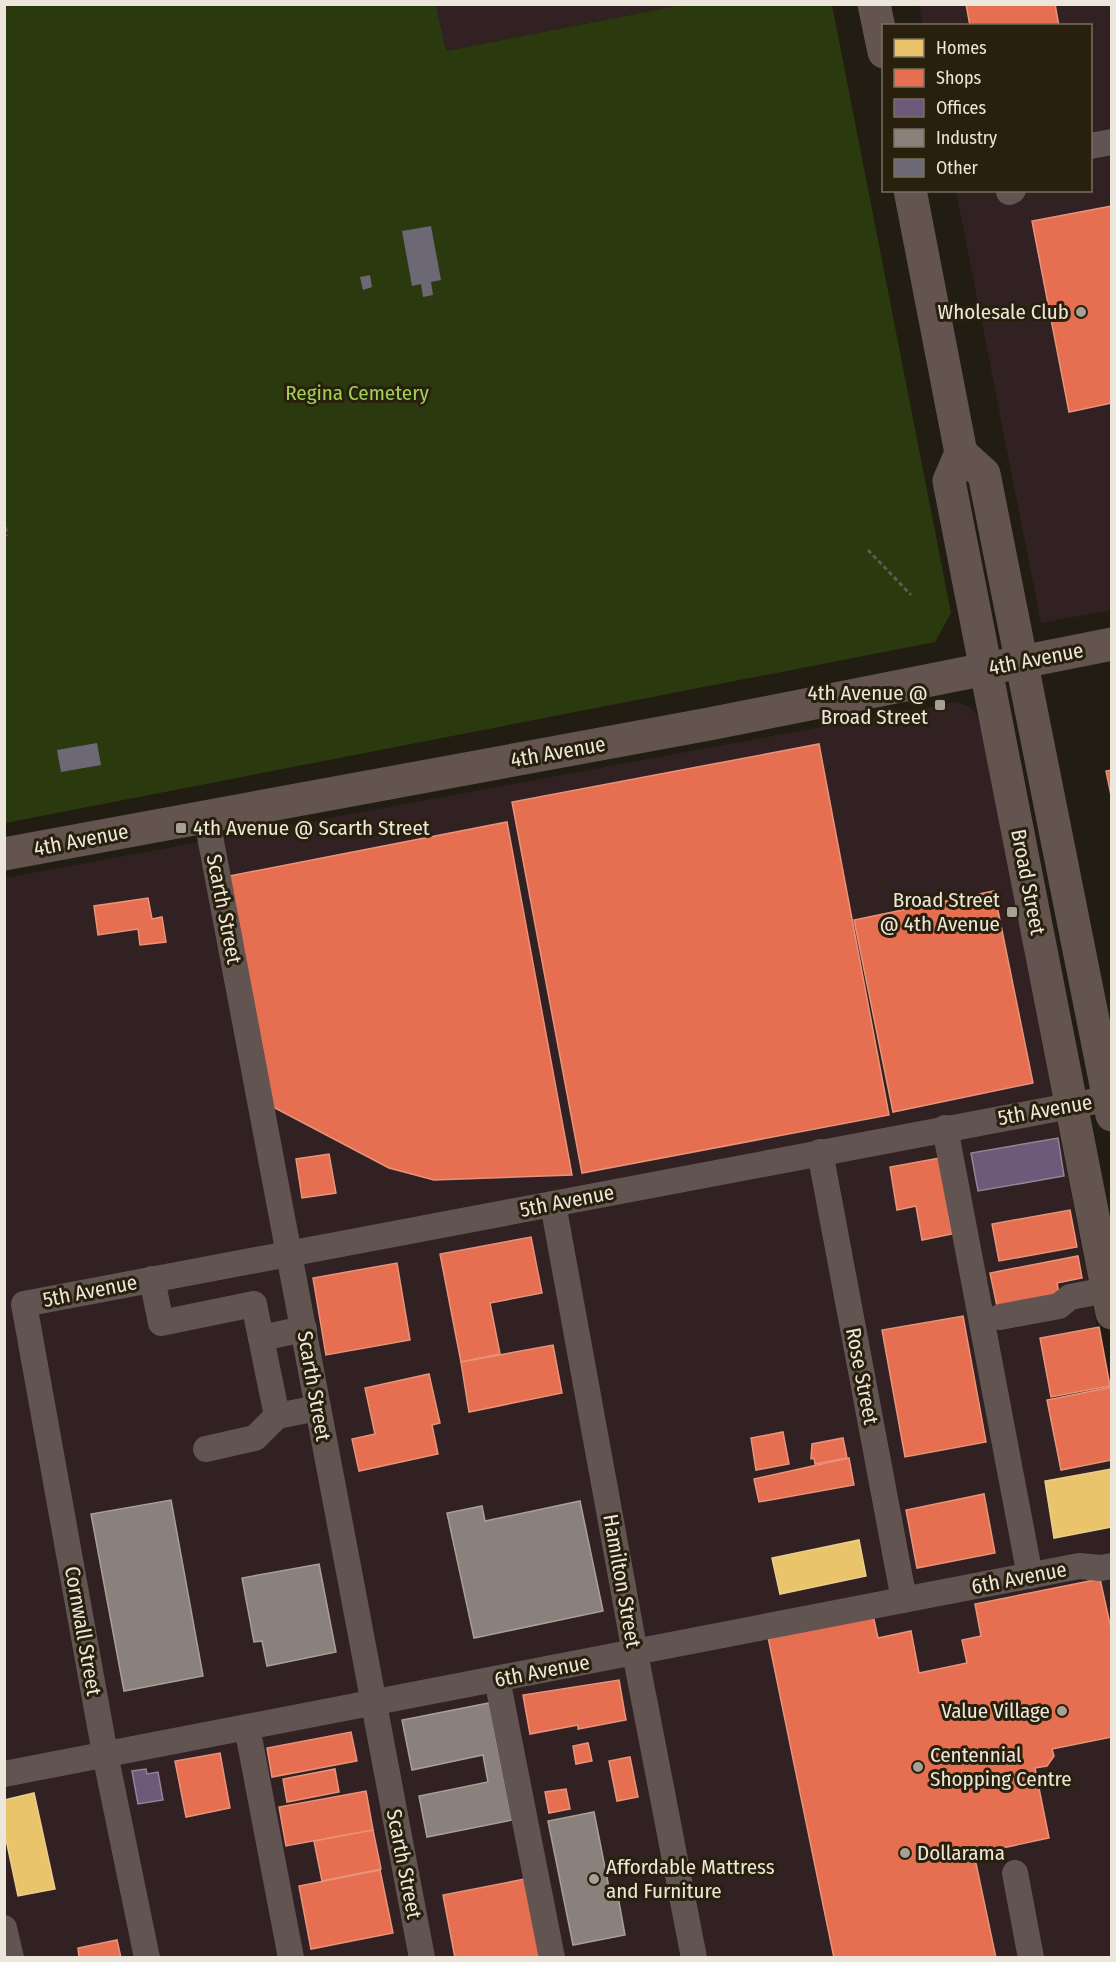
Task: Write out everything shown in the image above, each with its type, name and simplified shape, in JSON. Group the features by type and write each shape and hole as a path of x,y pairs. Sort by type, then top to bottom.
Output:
{"main road":[{"path":"874,4 882,42"},
{"path":"910,192 961,453"},
{"name":"Broad Street","path":"1109,1302 1073,1105 949,481 961,453 984,474 1110,1104"},
{"name":"4th Avenue","path":"4,854 709,724 1112,644"}],"street":[{"path":"1092,146 1112,142"},
{"name":"Scarth Street","path":"206,815 422,1958"},
{"name":"5th Avenue","path":"24,1304 945,1128 1073,1105 1110,1104"},
{"path":"945,1128 1030,1576"},
{"name":"Rose Street","path":"820,1152 904,1600"},
{"name":"Hamilton Street","path":"554,1204 635,1653 694,1958"},
{"path":"152,1279 161,1323 254,1304 277,1416"},
{"path":"1000,1317 1059,1306 1070,1297 1109,1302"},
{"name":"Cornwall Street","path":"24,1304 105,1754 147,1958"},
{"path":"261,1338 304,1329"},
{"path":"206,1449 255,1438 277,1416 318,1408"},
{"name":"6th Avenue","path":"1079,1566 1098,1555 1112,1552"},
{"name":"6th Avenue","path":"4,1774 1079,1566 1100,1568 1112,1566"},
{"path":"497,1679 552,1958"},
{"path":"247,1727 291,1958"},
{"path":"1015,1873 1031,1958"},
{"path":"4,1928 11,1958"}],"path":[{"path":"4,390 4,404"},
{"path":"4,520 8,536"},
{"path":"867,550 911,595"}],"shaded area":[{"path":"436,4 682,5 446,51"},
{"path":"919,5 1111,5 1111,610 1041,623 956,192 1092,192 1092,24 923,24"},
{"path":"956,702 968,706 976,714 980,723 1111,1400 1111,1957 5,1958 5,878"}],"green space":[{"name":"Regina Cemetery","path":"5,5 436,5 446,51 682,5 832,5 951,613 935,642 5,823"}],"building: Homes":[{"path":"1112,1469 1112,1527 1054,1538 1045,1481"},
{"path":"859,1540 866,1576 780,1594 772,1558"},
{"path":"34,1793 55,1889 18,1896 4,1830 4,1800"}],"building: Shops":[{"path":"966,4 1055,4 1059,24 970,24"},
{"name":"Wholesale Club","path":"1112,206 1112,403 1069,412 1032,221"},
{"path":"819,744 889,1115 582,1173 512,802"},
{"path":"1112,770 1112,800 1106,771"},
{"path":"507,822 572,1175 434,1180 389,1168 273,1107 229,876"},
{"path":"994,891 1033,1083 893,1112 854,920"},
{"path":"148,898 152,919 162,917 166,942 140,945 138,929 98,935 94,906"},
{"path":"329,1154 336,1193 302,1198 296,1159"},
{"path":"939,1158 952,1234 922,1240 916,1206 897,1210 890,1167"},
{"path":"1070,1210 1077,1247 999,1261 992,1224"},
{"path":"531,1237 542,1293 490,1303 500,1354 461,1362 440,1254"},
{"path":"1078,1256 1082,1278 1057,1283 1059,1294 997,1306 990,1273"},
{"path":"397,1263 410,1340 326,1355 313,1278"},
{"path":"963,1316 986,1442 905,1457 882,1330"},
{"path":"1099,1327 1110,1386 1051,1397 1040,1338"},
{"path":"553,1345 562,1393 469,1412 461,1362"},
{"path":"429,1374 440,1423 432,1425 438,1454 359,1471 352,1439 375,1434 365,1388"},
{"path":"1112,1387 1112,1460 1061,1470 1047,1400"},
{"path":"783,1432 789,1464 756,1470 751,1438"},
{"path":"843,1438 847,1458 815,1464 814,1458 811,1459 812,1444"},
{"path":"849,1458 854,1485 759,1502 754,1479"},
{"path":"984,1494 995,1553 917,1568 906,1510"},
{"name":"Centennial Shopping Centre","path":"1100,1579 1112,1633 1112,1737 1052,1749 1054,1756 1047,1766 1035,1768 1049,1838 974,1854 996,1958 834,1958 768,1637 873,1615 878,1638 911,1631 919,1673 967,1663 962,1640 981,1636 975,1604"},
{"path":"619,1680 626,1720 578,1729 578,1725 530,1734 523,1695"},
{"path":"351,1732 357,1761 272,1777 267,1748"},
{"path":"588,1743 592,1761 576,1764 573,1746"},
{"path":"220,1753 230,1808 186,1817 175,1761"},
{"path":"630,1757 638,1797 617,1801 609,1761"},
{"path":"335,1769 339,1792 287,1802 283,1779"},
{"path":"566,1789 570,1809 549,1813 545,1792"},
{"path":"366,1791 373,1830 286,1846 279,1807"},
{"path":"373,1830 381,1869 322,1881 314,1841"},
{"path":"380,1870 393,1933 311,1949 299,1886"},
{"path":"525,1879 541,1958 455,1958 443,1895"},
{"path":"117,1940 121,1958 79,1957 78,1948"}],"building: Offices":[{"path":"1058,1138 1064,1176 978,1191 971,1153"},
{"path":"146,1769 147,1774 158,1772 163,1800 138,1804 132,1771"}],"building: Industry":[{"path":"171,1500 203,1676 124,1691 91,1514"},
{"path":"580,1501 603,1611 474,1638 447,1513 482,1506 485,1521"},
{"path":"319,1564 336,1652 267,1666 262,1641 254,1642 242,1578"},
{"path":"489,1703 512,1820 427,1837 419,1796 488,1782 483,1755 412,1770 402,1720"},
{"path":"594,1812 610,1893 617,1891 625,1935 573,1945 548,1821"}],"building: Other":[{"path":"431,226 441,280 431,282 433,295 423,297 421,284 412,286 402,231"},
{"path":"370,275 372,287 363,290 360,277"},
{"path":"97,743 101,765 61,772 57,750"}],"place":[{"name":"Wholesale Club","path":"1081,312"},
{"name":"4th Avenue @ Broad Street","path":"940,705"},
{"name":"4th Avenue @ Scarth Street","path":"181,828"},
{"name":"Broad Street @ 4th Avenue","path":"1012,912"},
{"name":"Value Village","path":"1062,1711"},
{"name":"Centennial Shopping Centre","path":"918,1767"},
{"name":"Dollarama","path":"905,1853"},
{"name":"Affordable Mattress and Furniture","path":"594,1879"}]}
